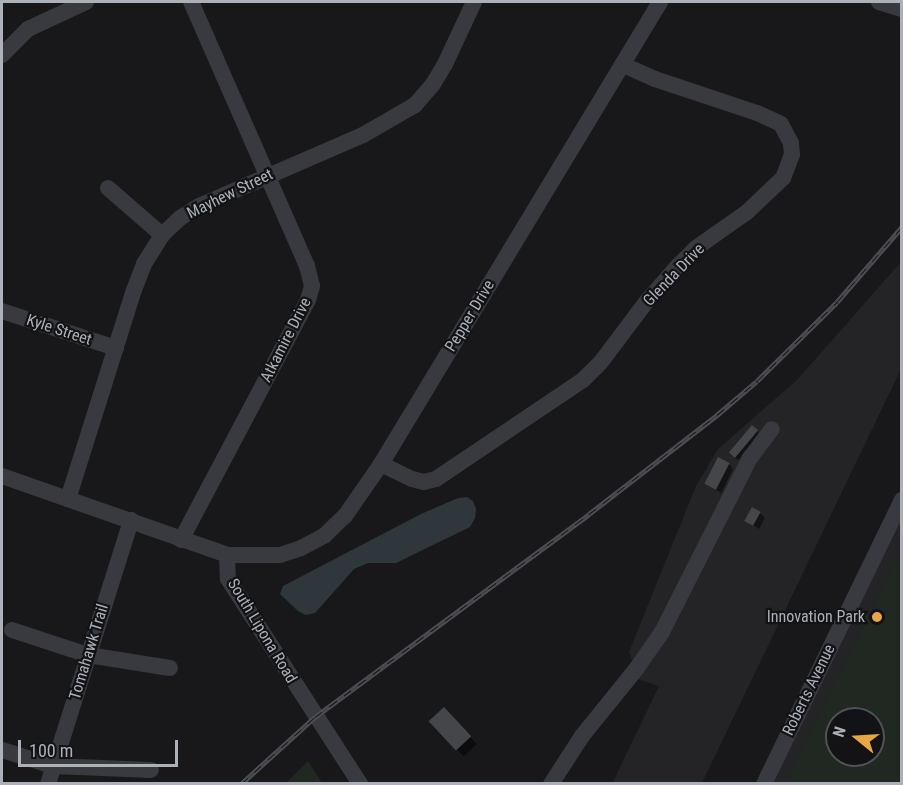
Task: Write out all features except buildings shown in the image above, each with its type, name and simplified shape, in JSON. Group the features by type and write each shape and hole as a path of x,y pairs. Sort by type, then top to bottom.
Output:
{"street":[{"path":"2,56 14,40 34,26 86,2"},
{"name":"Atkamire Drive","path":"181,540 311,292 311,278 307,266 191,2"},
{"name":"Mayhew Street","path":"68,499 144,264 162,235 180,218 199,206 266,175 363,135 415,105 439,74 474,2"},
{"name":"Pepper Drive","path":"227,555 280,555 301,548 325,535 345,516 381,464 660,2"},
{"path":"879,2 902,9"},
{"name":"Glenda Drive","path":"381,464 412,479 424,482 436,479 575,386 601,362 647,300 683,261 721,229 747,212 783,178 792,155 791,143 781,124 758,113 655,79 622,64"},
{"path":"108,188 162,235"},
{"name":"Kyle Street","path":"2,311 116,348"},
{"path":"551,783 582,736 637,668 662,632 750,458 772,429"},
{"name":"South Lipona Road","path":"2,476 227,555 228,579 315,717 360,783"},
{"name":"Roberts Avenue","path":"764,783 902,500"},
{"name":"Tomahawk Trail","path":"48,783 130,520"},
{"path":"12,630 88,655 170,668"},
{"path":"2,750 53,766 151,770"}],"shaded area":[{"path":"901,262 901,369 702,783 612,784 659,686 638,679 629,652 696,486 718,449 797,380"},
{"path":"467,497 473,501 476,509 475,518 470,527 396,563 368,563 354,569 315,613 306,615 298,611 280,594 283,586 421,514 458,498"},
{"name":"Innovation Park","path":"901,515 901,783 773,783"},
{"name":"Innovation Park","path":"901,551 901,783 785,783 882,591"},
{"path":"308,761 322,783 286,783"}],"railway":[{"path":"241,784 315,717 589,514 717,415 757,381 837,302 902,227"}],"place":[{"name":"Innovation Park","path":"877,617"}]}
